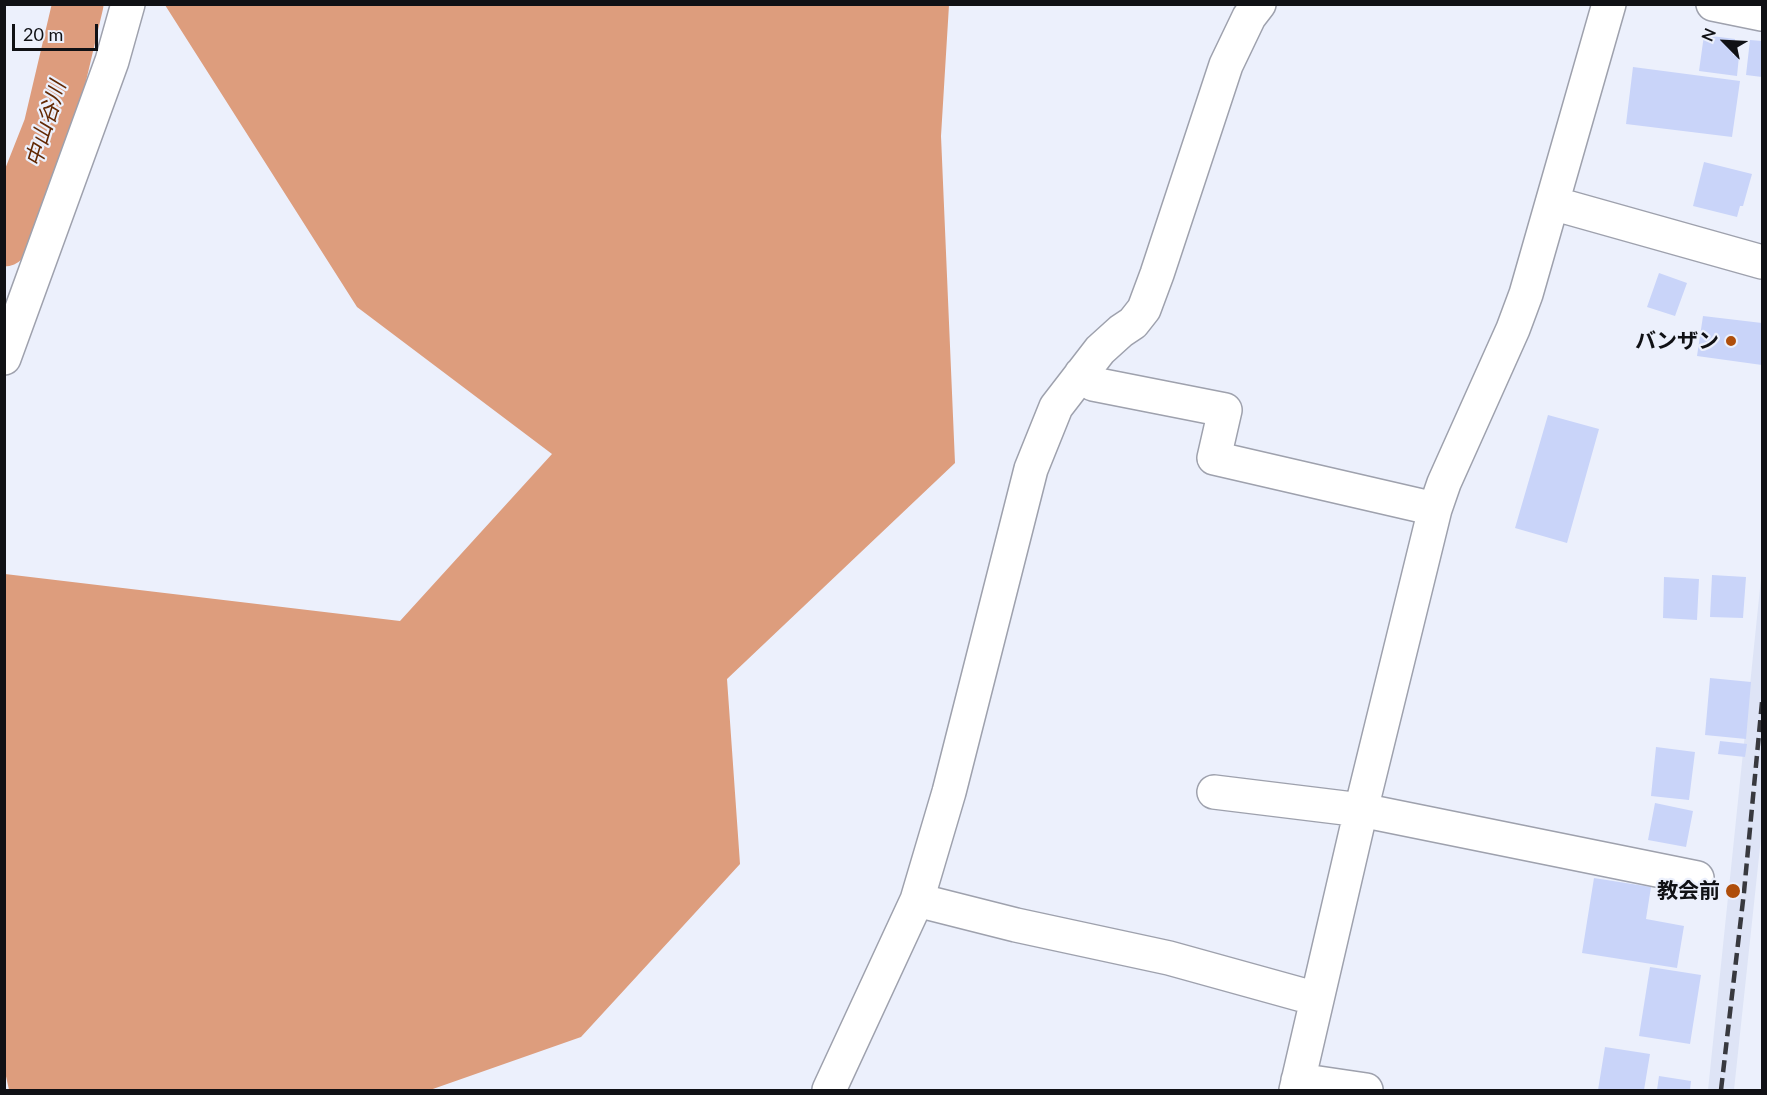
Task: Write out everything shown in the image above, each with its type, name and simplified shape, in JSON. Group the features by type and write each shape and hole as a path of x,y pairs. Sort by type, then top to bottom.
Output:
{"street":[{"path":"4,358 112,61 128,4"},
{"path":"829,1090 917,900 949,792 1030,469 1056,407 1100,350 1133,323 1144,309 1226,65 1248,17 1259,4"},
{"path":"1366,1090 1297,1085 1361,810 1436,509 1444,483 1513,329 1537,258 1609,4"},
{"path":"1713,4 1762,14"},
{"path":"1552,203 1762,262"},
{"path":"1081,374 1093,384 1225,410 1215,458 1436,509"},
{"path":"1214,792 1361,810 1696,878"},
{"path":"917,900 1016,925 1169,958 1317,999"}],"shaded area":[{"path":"165,5 949,5 941,136 955,463 727,679 740,864 581,1037 430,1090 9,1090 4,1067 5,574 400,621 552,454 357,307"},
{"name":"教会前","path":"1762,569 1762,829 1734,1090 1708,1090"}],"building":[{"path":"1704,35 1735,39 1733,55 1739,56 1737,76 1699,71"},
{"path":"1750,40 1762,41 1762,77 1746,75"},
{"path":"1633,67 1740,81 1732,137 1626,124"},
{"path":"1704,162 1752,174 1743,206 1740,206 1737,217 1693,206"},
{"path":"1659,273 1687,283 1675,316 1647,307"},
{"path":"1703,316 1762,323 1762,365 1697,356"},
{"path":"1548,415 1599,429 1567,543 1515,528"},
{"path":"1712,575 1746,577 1743,618 1710,617"},
{"path":"1664,577 1699,579 1697,620 1663,618"},
{"path":"1710,678 1751,682 1746,739 1705,735"},
{"path":"1720,741 1747,744 1745,757 1718,754"},
{"path":"1656,747 1695,752 1689,800 1651,796"},
{"path":"1655,803 1693,811 1686,847 1648,840"},
{"path":"1594,878 1651,887 1646,919 1684,926 1677,968 1582,953"},
{"path":"1650,967 1701,975 1690,1044 1639,1036"},
{"path":"1605,1047 1650,1054 1644,1090 1598,1090"},
{"path":"1659,1076 1691,1081 1690,1090 1657,1090"}],"waterway":[{"name":"中山谷川","path":"4,241 49,127 78,4"}],"railway":[{"path":"1721,1090 1744,892 1762,702"}],"place":[{"name":"バンザン","path":"1731,341"},
{"name":"教会前","path":"1733,891"}]}
